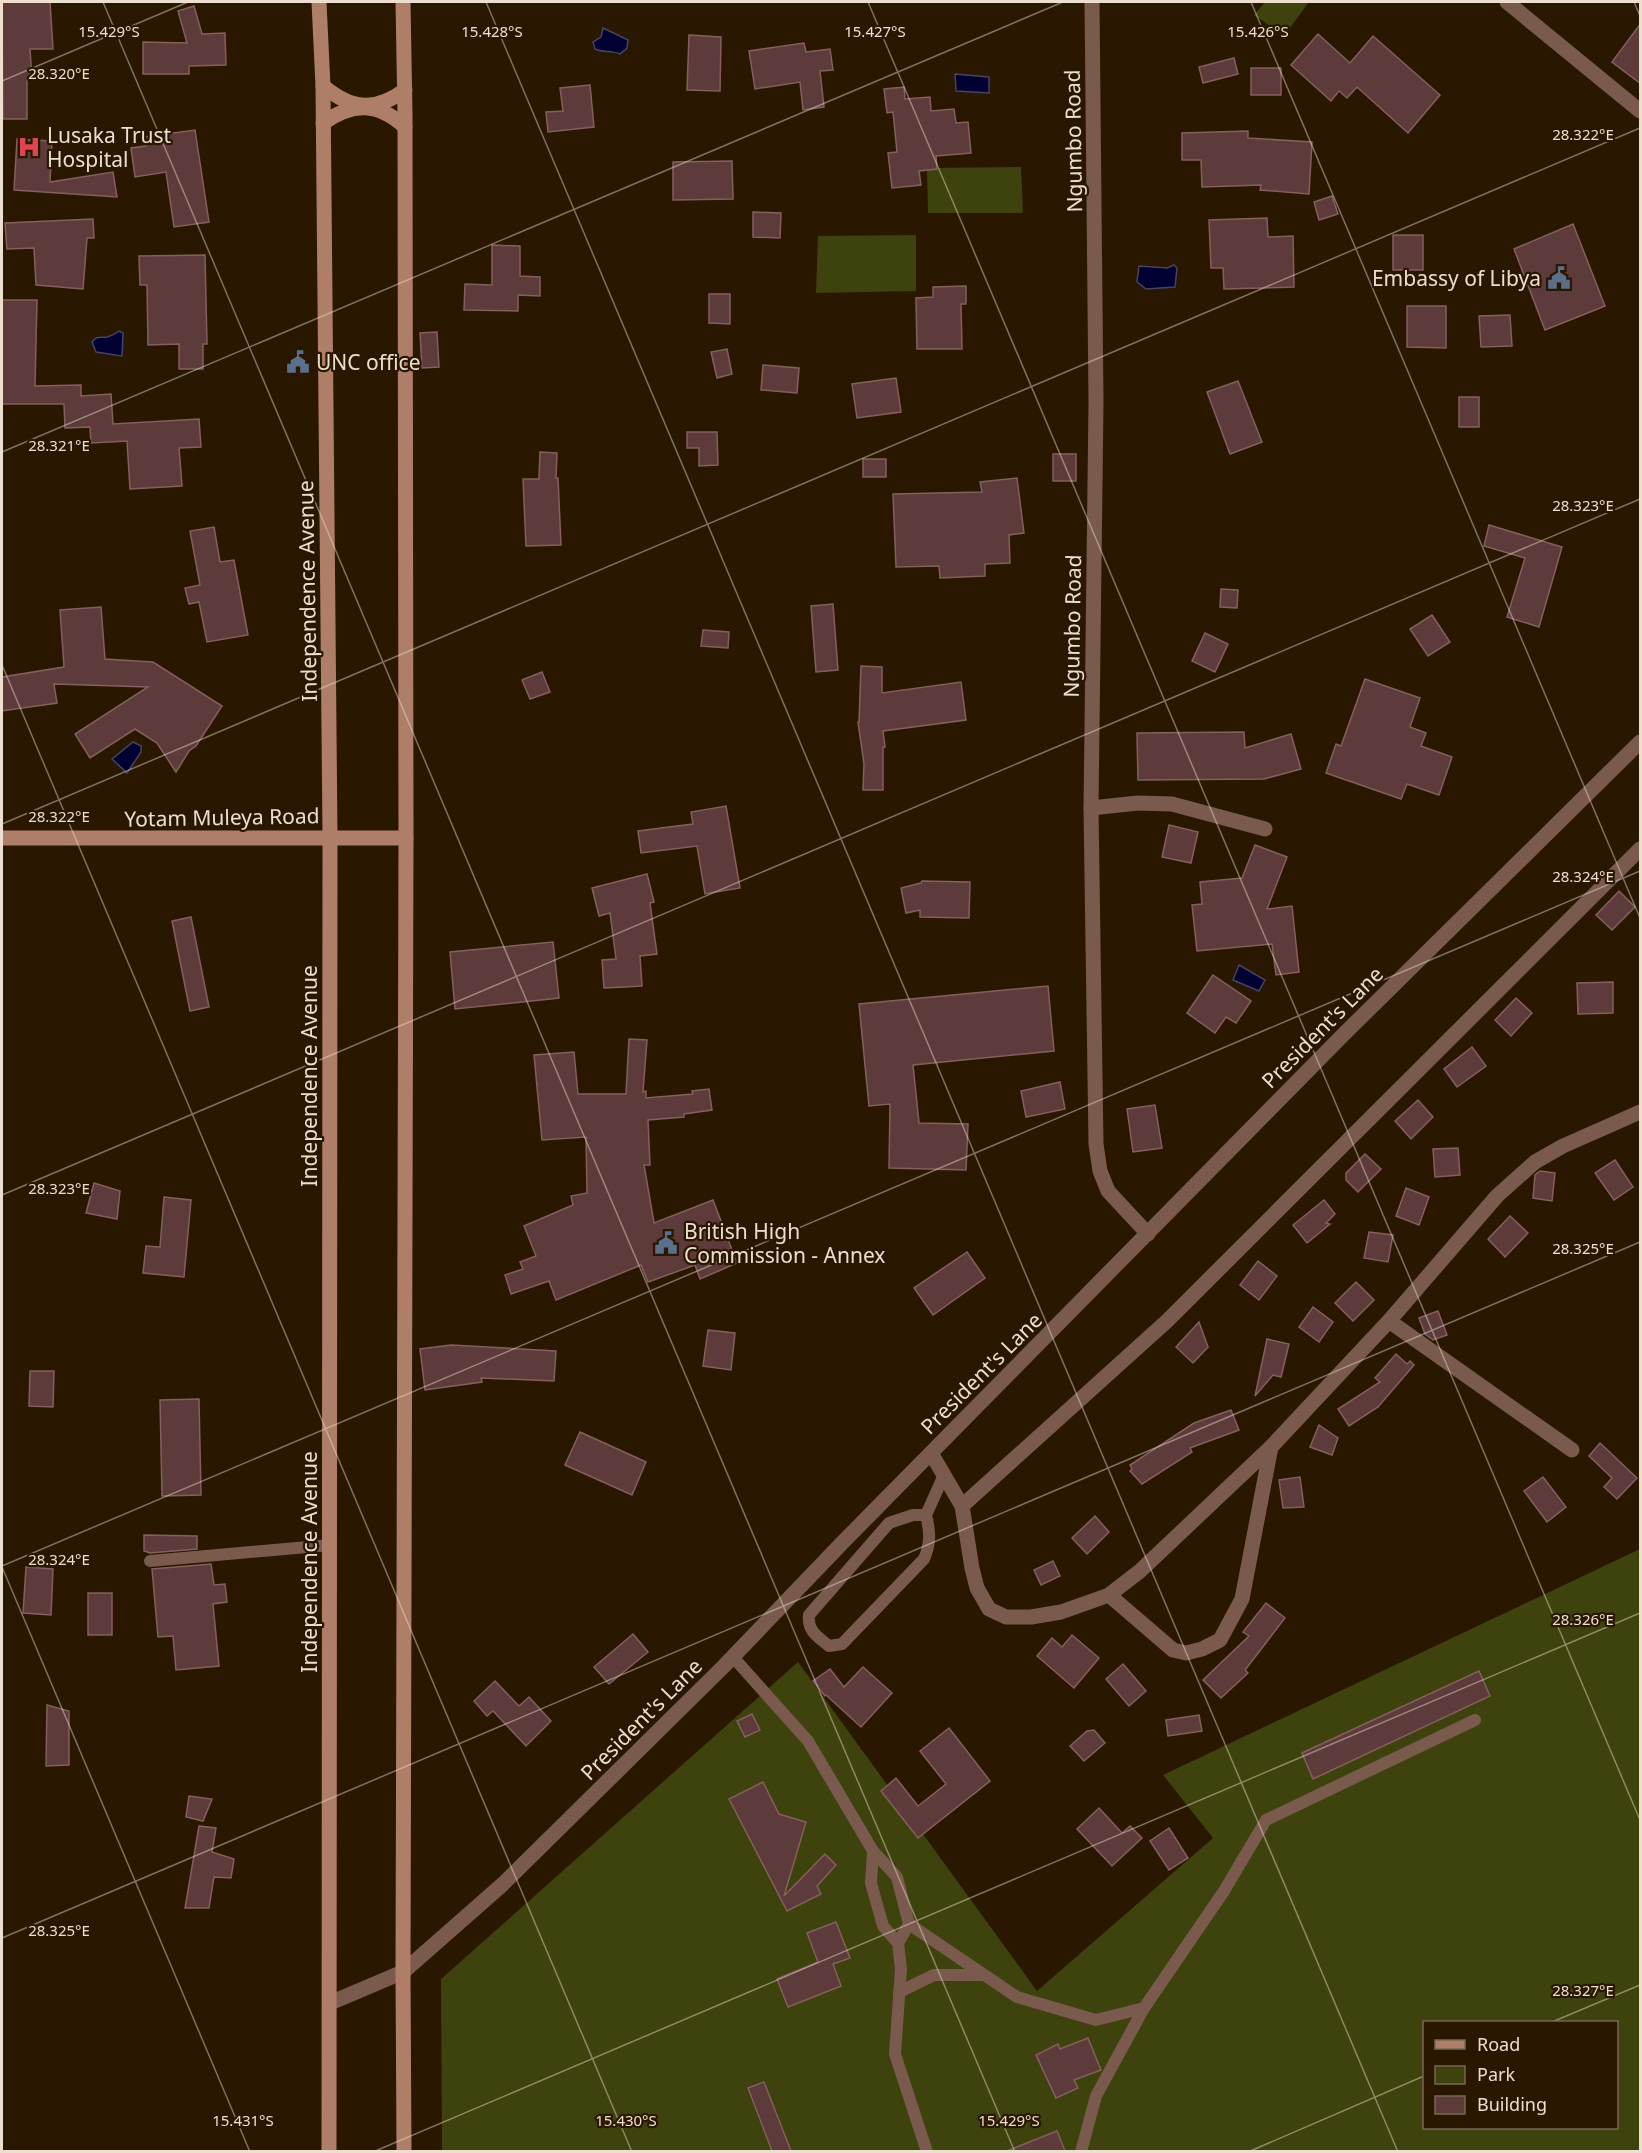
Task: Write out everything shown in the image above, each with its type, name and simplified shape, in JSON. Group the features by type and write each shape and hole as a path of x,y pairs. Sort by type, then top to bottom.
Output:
{"main road":[{"name":"Independence Avenue","path":"319,2 324,86 330,837 329,2151"},
{"path":"403,2 406,838 404,2151"},
{"path":"324,86 335,96 349,103 363,106 378,105 393,99 405,90"},
{"path":"323,123 350,108 365,107 380,110 394,117 405,128"},
{"name":"Yotam Muleya Road","path":"2,838 406,838"}],"street":[{"name":"Ngumbo Road","path":"1092,2 1096,402 1091,808 1097,1153 1100,1171 1108,1191 1148,1234"},
{"path":"1507,2 1641,111"},
{"name":"President's Lane","path":"330,2003 403,1972 503,1884 733,1657 1343,1035 1641,742"},
{"path":"1091,808 1138,802 1172,804 1265,829"},
{"path":"963,1506 1167,1321 1641,849"},
{"path":"931,1453 963,1506 977,1588 989,1609 1006,1617 1031,1617 1061,1612 1109,1595 1140,1571 1271,1447 1389,1321 1497,1196 1536,1162 1563,1146 1640,1112"},
{"path":"1389,1321 1572,1450"},
{"path":"1109,1595 1173,1650 1186,1653 1202,1649 1220,1640 1242,1599 1271,1447"}],"lane":[{"path":"926,1515 913,1515 889,1523 809,1615 808,1623 811,1630 829,1646 842,1644 924,1559 930,1546 930,1530 926,1515 944,1475"},
{"path":"150,1561 330,1545"},
{"path":"733,1657 808,1741 873,1851 897,1877 909,1924 1017,1996 1096,2020 1144,2008"},
{"path":"1081,2151 1096,2096 1144,2008 1224,1891 1266,1820 1475,1720"},
{"path":"873,1851 871,1883 883,1926 898,1943 901,1969 895,2054 927,2151"},
{"path":"898,1943 909,1924"},
{"path":"899,1992 934,1975 984,1976"}],"green space":[{"path":"1265,2 1309,2 1284,36 1254,15"},
{"path":"1021,167 1023,213 928,213 927,168"},
{"path":"916,235 916,291 816,293 818,236"},
{"path":"1640,1549 1640,2151 442,2151 441,1979 798,1662 1037,1991 1213,1838 1163,1775"}],"shaded area":[{"path":"603,28 628,40 627,48 620,54 595,49 593,42 601,37"},
{"path":"955,74 989,77 989,93 956,91"},
{"path":"1174,265 1177,268 1175,287 1146,289 1137,282 1139,266 1167,268"},
{"path":"119,331 123,333 122,356 96,352 92,342 94,340 109,337"},
{"path":"133,742 141,746 141,752 127,773 112,759"},
{"path":"1239,965 1265,980 1259,991 1233,980"}],"building":[{"path":"2,2 50,2 53,49 30,49 32,80 27,80 27,119 3,119"},
{"path":"194,6 202,34 225,33 226,65 189,66 189,74 143,74 143,42 187,43 178,11"},
{"path":"1641,23 1641,84 1612,62"},
{"path":"1318,34 1350,63 1373,36 1440,95 1408,133 1357,87 1347,98 1339,91 1331,101 1291,65"},
{"path":"689,35 721,37 720,91 687,90"},
{"path":"804,43 806,52 830,49 833,70 820,71 824,107 803,110 800,82 755,89 749,51"},
{"path":"1234,58 1238,74 1203,83 1199,67"},
{"path":"1251,68 1281,68 1281,95 1251,95"},
{"path":"590,85 594,127 548,132 546,112 563,111 560,88"},
{"path":"904,87 905,99 930,97 931,111 954,109 956,123 968,122 971,153 936,156 937,169 919,171 921,185 892,188 888,153 897,152 893,112 887,113 884,89"},
{"path":"195,130 209,222 174,227 166,172 135,177 131,148 146,146 144,137"},
{"path":"1248,131 1248,138 1312,142 1309,194 1260,190 1261,185 1202,187 1201,160 1182,160 1182,133"},
{"path":"17,139 52,141 50,182 113,172 117,197 14,190"},
{"path":"732,161 733,199 673,200 673,162"},
{"path":"1332,196 1338,214 1319,220 1314,202"},
{"path":"753,212 781,213 780,238 753,237"},
{"path":"1267,218 1268,237 1293,236 1294,287 1224,289 1223,268 1211,268 1209,220"},
{"path":"93,219 94,238 87,238 83,289 36,285 34,248 7,249 5,223"},
{"name":"Embassy of Libya","path":"1573,224 1605,306 1545,330 1514,249"},
{"path":"1393,235 1423,235 1423,270 1393,270"},
{"path":"492,245 520,246 520,276 540,277 540,296 518,295 518,311 464,310 465,284 492,285"},
{"path":"205,255 207,344 203,344 203,369 179,369 179,344 148,345 147,285 140,285 139,256"},
{"path":"966,286 966,304 961,304 962,349 917,349 916,298 933,297 933,287"},
{"path":"709,294 730,294 730,324 709,323"},
{"path":"2,300 37,300 35,386 81,385 81,396 111,394 113,424 199,419 201,447 179,448 182,486 130,489 127,441 91,443 90,427 65,428 64,404 2,404"},
{"path":"1407,306 1446,306 1446,348 1407,347"},
{"path":"1510,315 1512,346 1481,347 1479,316"},
{"path":"437,332 439,367 422,368 420,333"},
{"path":"727,349 732,374 717,378 711,352"},
{"path":"763,365 799,368 797,393 761,390"},
{"path":"896,378 901,412 857,418 852,384"},
{"path":"1238,381 1262,442 1230,454 1207,392"},
{"path":"1459,397 1479,397 1479,427 1459,427"},
{"path":"687,432 717,432 718,465 699,466 699,448 687,448"},
{"path":"540,452 557,453 556,478 558,478 561,545 526,546 523,479 539,479"},
{"path":"1053,454 1076,454 1076,481 1053,481"},
{"path":"863,459 886,459 886,477 863,477"},
{"path":"1017,478 1024,533 1009,535 1010,563 985,564 985,576 940,578 939,566 896,567 893,494 982,492 980,482"},
{"path":"1489,525 1562,547 1539,627 1507,617 1525,558 1484,546"},
{"path":"214,527 220,562 234,560 248,635 207,642 199,602 189,604 185,588 200,585 190,531"},
{"path":"1221,589 1238,590 1237,608 1220,607"},
{"path":"833,604 838,670 816,672 811,606"},
{"path":"101,607 105,659 153,662 222,706 176,772 157,743 135,729 90,758 75,734 148,687 54,684 57,703 2,711 2,677 64,667 60,610"},
{"path":"1432,615 1450,642 1428,656 1410,629"},
{"path":"703,630 729,632 728,648 701,646"},
{"path":"1205,633 1228,644 1215,672 1192,661"},
{"path":"861,666 882,667 882,693 961,682 966,720 883,731 885,747 883,747 883,790 863,790 864,764 858,722"},
{"path":"542,672 550,692 530,699 522,680"},
{"path":"1365,679 1420,698 1410,727 1426,733 1421,746 1452,757 1439,795 1407,784 1401,799 1326,773 1336,744 1341,746"},
{"path":"1244,732 1245,748 1291,734 1301,769 1264,779 1138,780 1137,733"},
{"path":"726,806 740,888 705,894 697,846 641,853 638,831 693,824 691,812"},
{"path":"1169,825 1198,832 1191,863 1162,857"},
{"path":"1255,845 1287,857 1267,909 1292,906 1299,972 1276,975 1272,944 1197,951 1192,905 1202,904 1200,882 1242,878"},
{"path":"647,874 654,902 650,903 657,954 640,956 642,986 604,988 602,960 616,959 610,913 599,916 592,888"},
{"path":"922,881 970,882 969,918 920,917 920,910 906,913 901,888"},
{"path":"1619,891 1635,907 1612,930 1596,915"},
{"path":"191,917 209,1007 190,1011 172,921"},
{"path":"553,942 559,998 455,1009 450,952"},
{"path":"1213,975 1251,1001 1236,1023 1226,1017 1215,1033 1187,1013"},
{"path":"1613,982 1613,1013 1578,1014 1577,983"},
{"path":"1048,986 1054,1051 913,1065 919,1123 968,1124 966,1170 889,1168 890,1104 869,1106 859,1004"},
{"path":"1516,998 1532,1013 1511,1036 1495,1020"},
{"path":"629,1039 647,1040 643,1092 646,1091 646,1098 693,1094 692,1091 709,1089 712,1110 684,1114 684,1117 648,1120 650,1165 644,1165 654,1223 713,1200 737,1263 700,1279 695,1265 648,1282 641,1265 556,1300 549,1281 511,1294 505,1275 523,1269 520,1262 536,1256 524,1226 573,1205 571,1196 587,1193 586,1137 542,1140 534,1055 574,1052 578,1094 626,1094"},
{"path":"1472,1047 1486,1066 1457,1087 1444,1069"},
{"path":"1060,1082 1065,1109 1026,1117 1021,1091"},
{"path":"1418,1100 1433,1117 1411,1139 1395,1121"},
{"path":"1155,1105 1162,1148 1133,1152 1127,1109"},
{"path":"1458,1148 1460,1175 1435,1177 1433,1149"},
{"path":"1365,1154 1381,1169 1358,1192 1346,1180 1346,1173"},
{"path":"1615,1160 1633,1187 1614,1200 1595,1173"},
{"path":"1540,1171 1555,1173 1552,1201 1533,1198 1535,1175"},
{"path":"94,1183 120,1191 117,1219 86,1213"},
{"path":"1406,1188 1429,1197 1419,1225 1396,1216"},
{"path":"164,1197 191,1200 184,1277 143,1273 146,1246 160,1247"},
{"path":"1324,1200 1335,1214 1326,1223 1330,1224 1307,1243 1293,1225"},
{"path":"1510,1216 1528,1233 1505,1257 1488,1239"},
{"path":"1369,1232 1393,1235 1388,1262 1364,1258"},
{"path":"967,1252 985,1278 933,1315 914,1288"},
{"path":"1258,1261 1277,1276 1259,1300 1240,1285"},
{"path":"1356,1282 1374,1300 1353,1321 1335,1303"},
{"path":"1313,1307 1333,1322 1319,1342 1299,1327"},
{"path":"1438,1311 1447,1335 1433,1340 1425,1334 1419,1318"},
{"path":"1199,1322 1208,1347 1193,1363 1176,1347"},
{"path":"708,1330 735,1333 731,1370 703,1366"},
{"path":"1267,1339 1289,1344 1281,1377 1273,1375 1255,1396"},
{"path":"451,1345 556,1351 554,1381 481,1378 482,1382 425,1390 420,1349"},
{"path":"1396,1354 1407,1364 1410,1361 1414,1365 1378,1407 1349,1426 1338,1409 1380,1382 1375,1378"},
{"path":"30,1371 54,1371 53,1407 29,1406"},
{"path":"199,1399 201,1495 162,1496 160,1400"},
{"path":"1231,1410 1239,1430 1190,1448 1192,1452 1142,1484 1130,1471 1132,1469 1130,1465 1194,1423"},
{"path":"1319,1425 1338,1438 1332,1455 1310,1447"},
{"path":"580,1432 646,1462 632,1495 565,1465"},
{"path":"1600,1443 1637,1478 1617,1499 1604,1487 1612,1478 1589,1456"},
{"path":"1300,1477 1304,1507 1283,1508 1279,1480"},
{"path":"1543,1477 1566,1507 1547,1522 1524,1491"},
{"path":"1095,1516 1109,1532 1087,1554 1072,1538"},
{"path":"144,1535 197,1536 197,1549 150,1553 144,1551"},
{"path":"1053,1561 1060,1576 1041,1585 1034,1570"},
{"path":"211,1564 214,1585 225,1584 227,1602 213,1604 219,1666 176,1670 173,1636 158,1637 152,1569"},
{"path":"26,1567 53,1569 51,1615 23,1613"},
{"path":"88,1593 112,1593 112,1635 88,1635"},
{"path":"1266,1603 1285,1618 1245,1670 1248,1673 1221,1698 1203,1680 1249,1636 1243,1632"},
{"path":"633,1634 648,1652 609,1684 594,1667"},
{"path":"1072,1635 1099,1658 1074,1688 1037,1656 1052,1638 1062,1647"},
{"path":"1123,1664 1146,1691 1129,1706 1106,1679"},
{"path":"863,1667 892,1693 861,1727 825,1696 813,1681 830,1669 844,1687"},
{"path":"1479,1671 1490,1696 1313,1779 1302,1753"},
{"path":"495,1681 519,1706 529,1697 551,1721 526,1746 493,1711 487,1716 474,1701"},
{"path":"47,1705 69,1711 69,1765 46,1766"},
{"path":"752,1714 760,1730 745,1737 737,1721"},
{"path":"1199,1715 1202,1731 1168,1736 1166,1720"},
{"path":"949,1728 990,1781 918,1838 881,1791 896,1778 918,1806 946,1784 920,1751"},
{"path":"1094,1730 1105,1743 1084,1761 1070,1746 1087,1731"},
{"path":"763,1782 779,1814 806,1822 784,1896 825,1854 836,1865 817,1886 821,1894 787,1911 729,1799"},
{"path":"189,1796 212,1799 203,1821 186,1817"},
{"path":"1099,1808 1122,1833 1130,1826 1142,1838 1112,1866 1077,1829"},
{"path":"199,1826 216,1828 212,1852 234,1859 231,1878 214,1877 209,1908 185,1908"},
{"path":"1169,1828 1188,1858 1169,1870 1150,1841"},
{"path":"836,1922 850,1958 833,1964 841,1986 788,2007 777,1979 818,1962 807,1933"},
{"path":"1088,2038 1101,2070 1074,2080 1078,2088 1056,2098 1036,2055 1058,2044 1060,2049"},
{"path":"764,2082 791,2151 772,2151 748,2088"},
{"path":"1057,2131 1065,2151 1007,2151"}],"place":[{"name":"Lusaka Trust Hospital","path":"29,147"},
{"name":"Embassy of Libya","path":"1559,278"},
{"name":"UNC office","path":"298,362"},
{"name":"British High Commission - Annex","path":"666,1243"}]}
